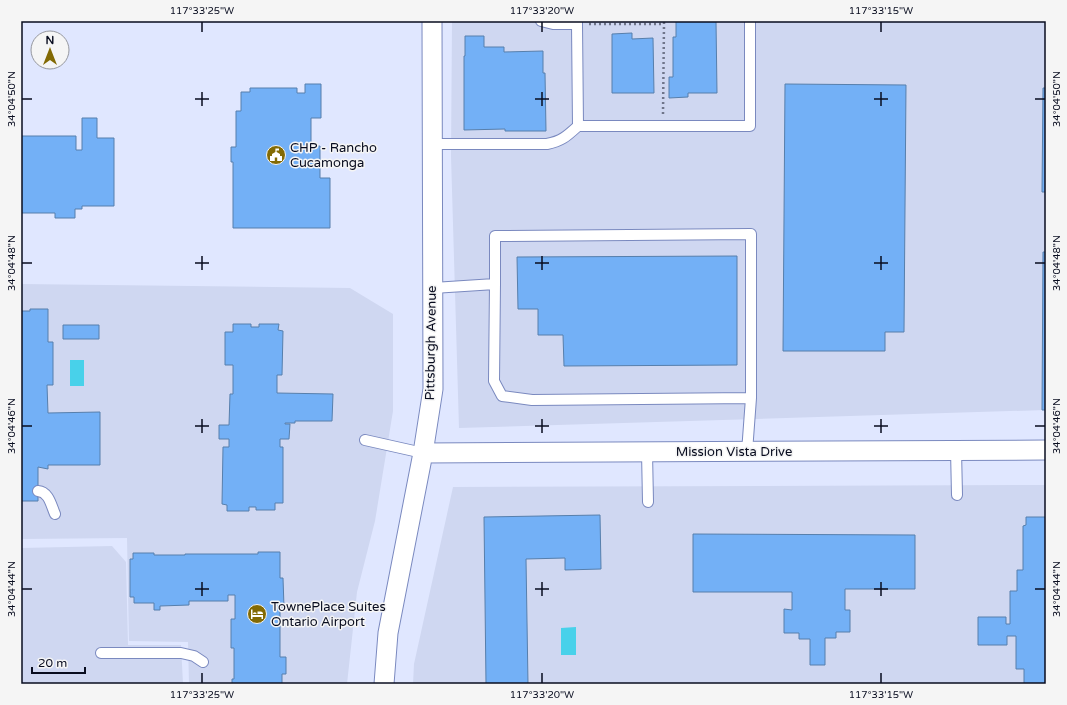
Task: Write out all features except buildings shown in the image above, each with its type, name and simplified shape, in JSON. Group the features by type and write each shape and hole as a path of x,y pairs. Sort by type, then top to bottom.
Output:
{"street":[{"name":"Pittsburgh Avenue","path":"384,684 388,633 423,453 433,389 432,21"},
{"name":"Mission Vista Drive","path":"423,453 1046,450"}],"lane":[{"path":"541,21 553,24 577,23 578,126"},
{"path":"433,144 547,144 558,142 569,135 578,126 750,126 750,21"},
{"path":"747,452 751,398 752,234 495,236 494,381 502,396 532,400 751,398"},
{"path":"433,288 495,284"},
{"path":"365,440 423,453"},
{"path":"956,450 957,495"},
{"path":"647,452 648,502"},
{"path":"38,491 41,491 48,496 55,514"},
{"path":"101,653 181,653 194,656 204,662"}],"path":[{"path":"577,23 664,23 662,126"}],"shaded area":[{"path":"452,21 1046,21 1046,410 459,428 451,156"},
{"path":"21,284 350,288 393,314 393,411 375,521 357,592 347,684 189,684 188,642 129,641 127,538 21,539"},
{"path":"1046,485 1046,684 413,684 414,664 453,487"},
{"path":"112,546 126,562 128,645 181,645 183,684 21,684 21,548"}],"water":[{"path":"70,360 84,360 84,386 70,386"},
{"path":"576,627 576,655 561,655 561,628"}],"place":[{"name":"CHP - Rancho Cucamonga","path":"276,155"},
{"name":"TownePlace Suites Ontario Airport","path":"257,614"}]}
